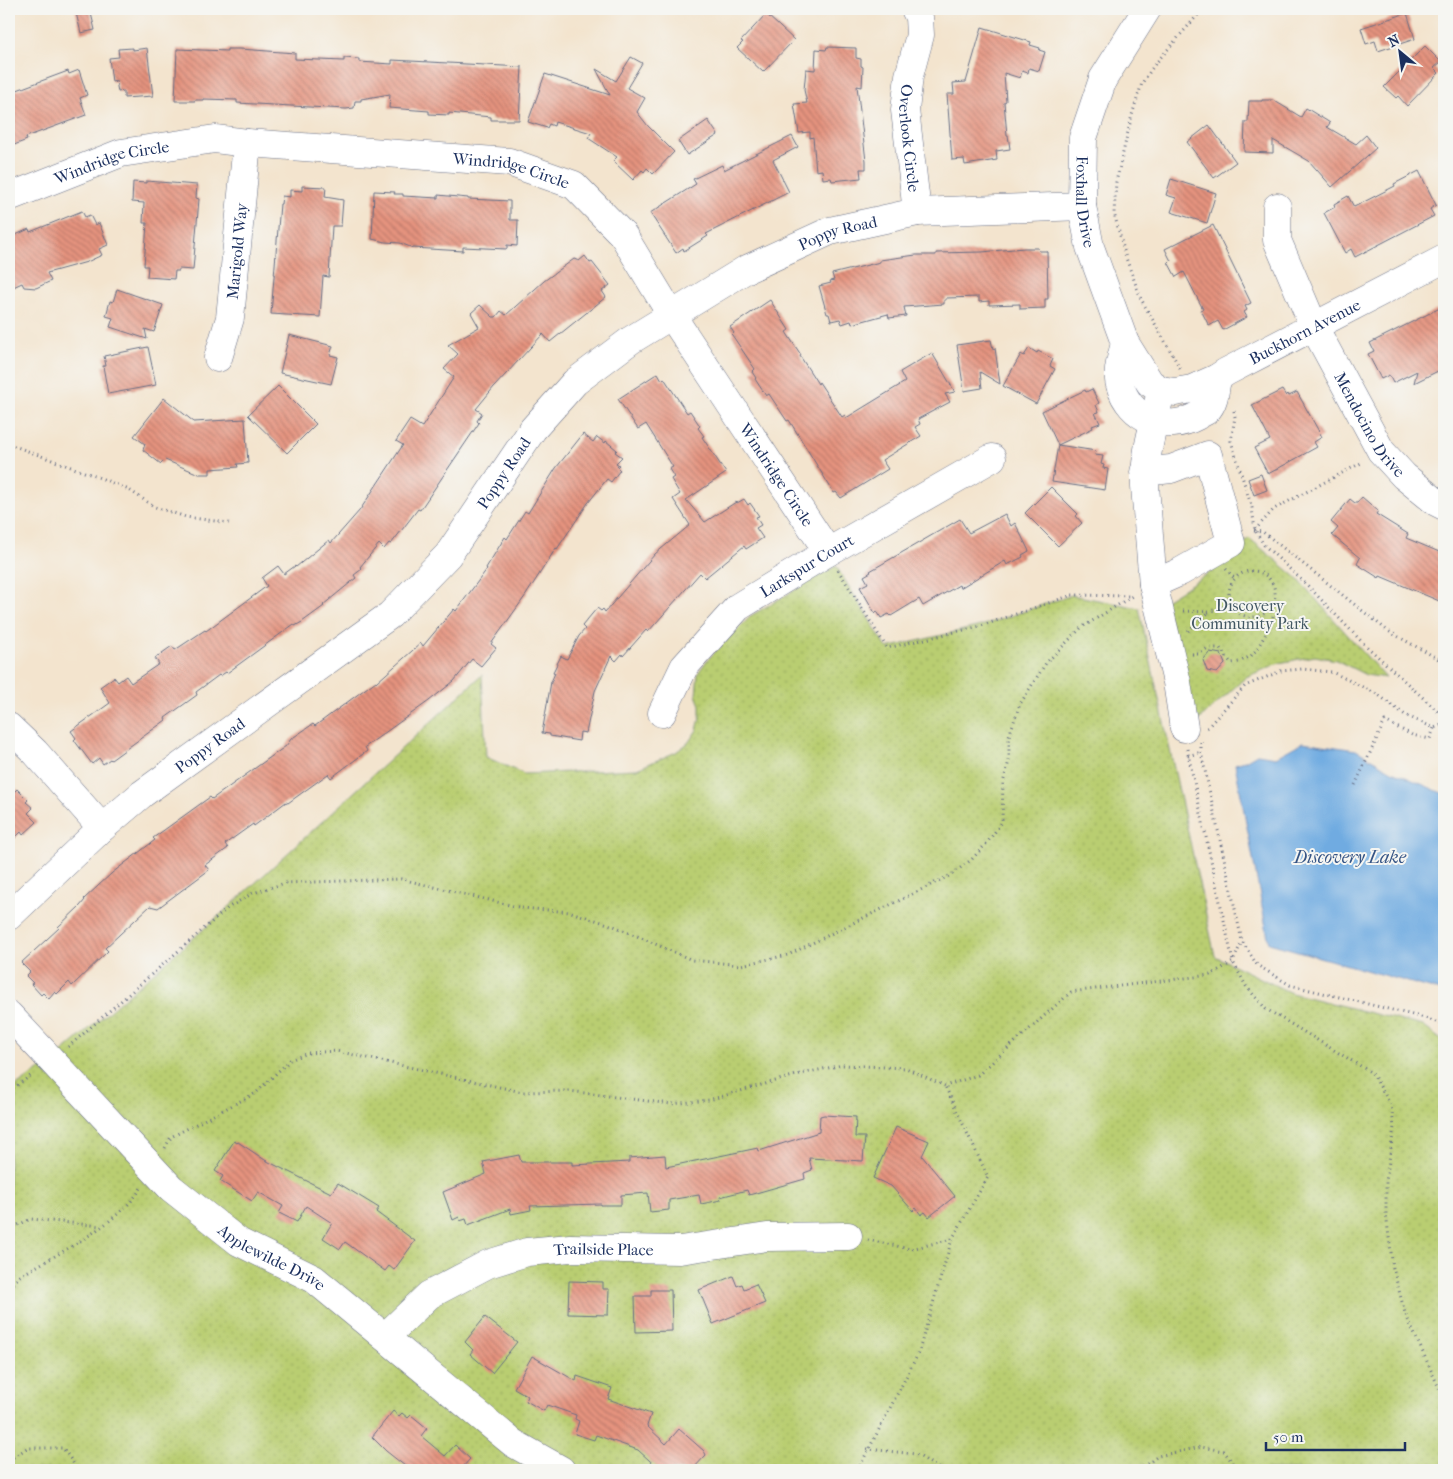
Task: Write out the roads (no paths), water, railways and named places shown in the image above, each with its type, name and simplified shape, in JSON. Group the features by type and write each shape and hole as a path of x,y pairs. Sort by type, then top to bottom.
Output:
{"street":[{"name":"Overlook Circle","path":"914,9 919,17 920,35 909,76 905,110 917,212"},
{"name":"Foxhall Drive","path":"1147,9 1103,79 1094,105 1084,138 1082,206 1090,247 1125,343 1150,383 1162,390"},
{"name":"Windridge Circle","path":"9,197 121,153 215,139 246,143 509,162 574,185 623,236 672,316 832,559"},
{"name":"Marigold Way","path":"218,358 230,318 246,143"},
{"name":"Poppy Road","path":"9,916 102,828 142,794 390,615 448,555 533,428 575,382 631,340 745,270 830,231 917,212 1082,206"},
{"name":"Mendocino Drive","path":"1277,207 1277,240 1314,327 1381,451 1404,476 1436,502 1444,506"},
{"name":"Buckhorn Avenue","path":"1162,390 1175,392 1192,389 1217,378 1444,259"},
{"path":"1125,343 1118,369 1120,385 1128,401 1140,414 1154,423 1171,424 1190,420 1207,410 1213,400 1217,378"},
{"path":"1162,390 1150,437 1144,472 1142,590 1177,682 1184,728"},
{"path":"1142,590 1180,572 1231,543 1208,455 1171,469 1144,472"},
{"name":"Larkspur Court","path":"662,713 684,667 738,607 832,559 992,458"},
{"path":"9,727 35,752 102,828"},
{"name":"Applewilde Drive","path":"9,1014 170,1188 239,1242 314,1279 513,1443 561,1470"},
{"name":"Trailside Place","path":"385,1337 429,1295 488,1264 527,1252 570,1248 680,1250 767,1237 848,1236"}],"water":[{"name":"Discovery Lake","path":"1303,742 1356,750 1392,771 1444,794 1444,992 1269,943 1235,764 1257,754 1276,757"}],"park label":[{"name":"Discovery Community Park","path":"1250,614"}]}
